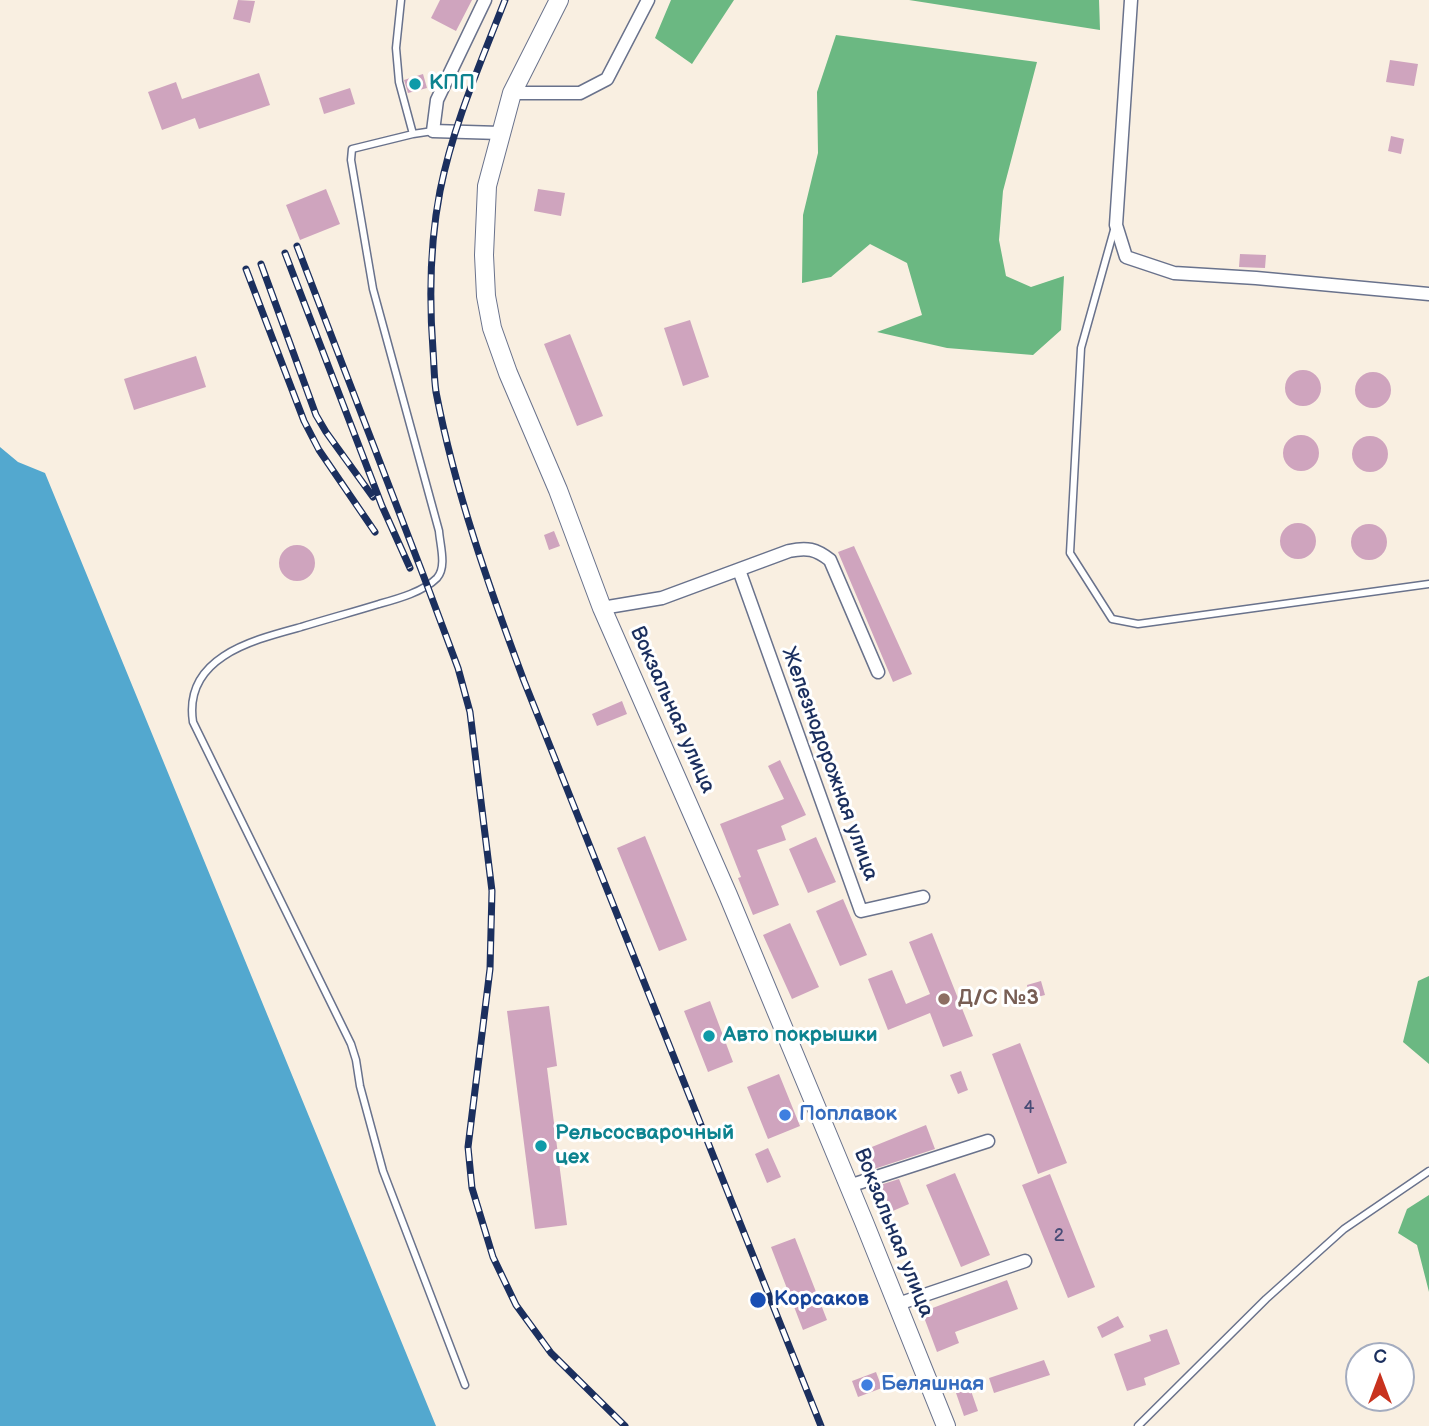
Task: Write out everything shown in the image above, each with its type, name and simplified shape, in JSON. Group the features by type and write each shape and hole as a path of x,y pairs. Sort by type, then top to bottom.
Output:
{"main road":[{"name":"Вокзальная улица","path":"559,0 512,93 487,186 484,224 486,296 492,328 508,373 558,490 601,608 728,895 946,1426"}],"street":[{"path":"485,0 437,100 433,131 500,133"},
{"path":"512,93 580,93 607,79 648,0"},
{"path":"1131,0 1116,225 1126,257 1174,273 1429,293"},
{"path":"601,608 662,597 789,551 806,548 820,552 830,560 878,672"},
{"name":"Железнодорожная улица","path":"739,570 861,911 923,897"},
{"path":"849,1186 988,1141"},
{"path":"898,1304 1025,1261"}],"lane":[{"path":"401,0 396,48 399,82 413,134"},
{"path":"433,131 352,149 351,160 373,289 439,531 442,567 438,577 395,600 252,640 227,653 208,668 195,688 191,709 193,722 351,1044 383,1171 465,1385"},
{"path":"1116,225 1081,348 1070,553 1112,620 1138,624 1429,584"},
{"path":"1138,1426 1266,1299 1343,1229 1429,1171"}],"green space":[{"path":"671,0 734,0 692,64 655,38"},
{"path":"909,0 1099,0 1100,30"},
{"path":"836,35 1037,62 1003,191 999,240 1006,276 1031,287 1064,276 1061,330 1033,355 947,348 877,332 922,315 907,263 870,244 831,277 802,283 803,215 818,153 817,92"},
{"path":"1429,976 1429,1064 1403,1042 1418,981"},
{"path":"1429,1195 1429,1292 1417,1245 1398,1233 1407,1209"}],"water":[{"path":"0,447 18,462 45,473 436,1426 0,1426"}],"building":[{"path":"238,0 255,1 250,23 233,19"},
{"path":"440,0 472,0 456,31 431,18"},
{"path":"1390,60 1418,64 1414,86 1386,82"},
{"path":"259,73 270,105 199,129 195,118 162,130 148,92 176,82 182,99"},
{"name":"КПП","path":"423,74 427,88 408,93 404,80"},
{"path":"350,88 355,104 324,114 319,98"},
{"path":"1391,136 1404,139 1401,154 1388,151"},
{"path":"326,189 340,224 300,240 286,205"},
{"path":"538,189 565,193 561,216 534,211"},
{"path":"1240,254 1266,255 1265,268 1239,267"},
{"path":"690,320 709,377 683,386 664,328"},
{"path":"570,334 603,416 577,426 544,344"},
{"path":"196,356 206,387 134,410 124,379"},
{"path":"1303,370 1316,375 1321,388 1316,401 1303,406 1290,401 1285,388 1290,375"},
{"path":"1373,372 1386,377 1391,390 1386,403 1373,408 1360,403 1355,390 1360,377"},
{"path":"1301,435 1314,440 1319,453 1314,466 1301,471 1288,466 1283,453 1288,440"},
{"path":"1370,436 1383,441 1388,454 1383,467 1370,472 1357,467 1352,454 1357,441"},
{"path":"1298,523 1311,528 1316,541 1311,554 1298,559 1285,554 1280,541 1285,528"},
{"path":"1369,524 1382,529 1387,542 1382,555 1369,560 1356,555 1351,542 1356,529"},
{"path":"554,531 560,546 549,550 544,535"},
{"path":"297,545 310,550 315,563 310,576 297,581 284,576 279,563 284,550"},
{"path":"854,546 912,674 893,682 838,552"},
{"path":"622,701 627,714 597,726 592,714"},
{"path":"780,760 806,815 781,826 786,840 757,850 779,905 753,915 720,824 784,799 768,766"},
{"path":"645,836 687,940 659,951 617,848"},
{"path":"816,837 836,882 808,893 789,849"},
{"path":"843,899 867,955 840,966 816,911"},
{"path":"790,923 819,987 792,999 763,935"},
{"path":"932,933 973,1036 943,1047 930,1013 888,1030 868,979 892,970 906,1004 930,994 909,942"},
{"path":"1041,981 1045,995 1030,999 1027,985"},
{"name":"Авто покрышки","path":"710,1001 733,1062 708,1072 684,1011"},
{"name":"Рельсосварочный цех","path":"549,1006 557,1066 547,1068 567,1225 535,1229 507,1011"},
{"path":"1020,1043 1067,1163 1038,1174 992,1054"},
{"path":"961,1071 968,1090 958,1094 950,1075"},
{"path":"779,1074 800,1126 768,1139 747,1087"},
{"path":"926,1125 935,1149 865,1172 857,1153"},
{"path":"768,1148 781,1177 767,1183 755,1154"},
{"path":"955,1173 990,1255 961,1267 926,1185"},
{"path":"1050,1174 1095,1287 1068,1298 1022,1185"},
{"path":"899,1179 909,1204 888,1213 877,1186"},
{"path":"795,1238 827,1320 803,1330 771,1247"},
{"path":"1007,1280 1018,1309 955,1332 959,1343 937,1352 922,1312"},
{"path":"1118,1316 1124,1327 1102,1338 1097,1327"},
{"path":"1167,1329 1180,1364 1144,1378 1146,1385 1127,1391 1114,1354 1151,1341 1149,1335"},
{"path":"1044,1360 1050,1375 994,1393 989,1378"},
{"name":"Беляшная","path":"876,1372 882,1388 858,1397 852,1381"},
{"path":"970,1388 978,1411 964,1416 956,1393"}],"railway":[{"path":"505,0 460,118 437,211 432,250 431,310 435,387 444,429 474,538 524,681 821,1426"},
{"path":"297,246 458,668 470,712 492,891 490,969 468,1147 472,1188 493,1257 516,1305 551,1353 625,1426"},
{"path":"285,253 382,506 410,568"},
{"path":"261,264 316,415 373,497"},
{"path":"246,269 304,421 319,450 375,532"}],"place":[{"name":"КПП","path":"415,84"},
{"name":"Д/С №3","path":"944,999"},
{"name":"Авто покрышки","path":"709,1036"},
{"name":"Поплавок","path":"785,1115"},
{"name":"Рельсосварочный цех","path":"541,1146"},
{"name":"Корсаков","path":"758,1300"},
{"name":"Беляшная","path":"867,1385"}]}
